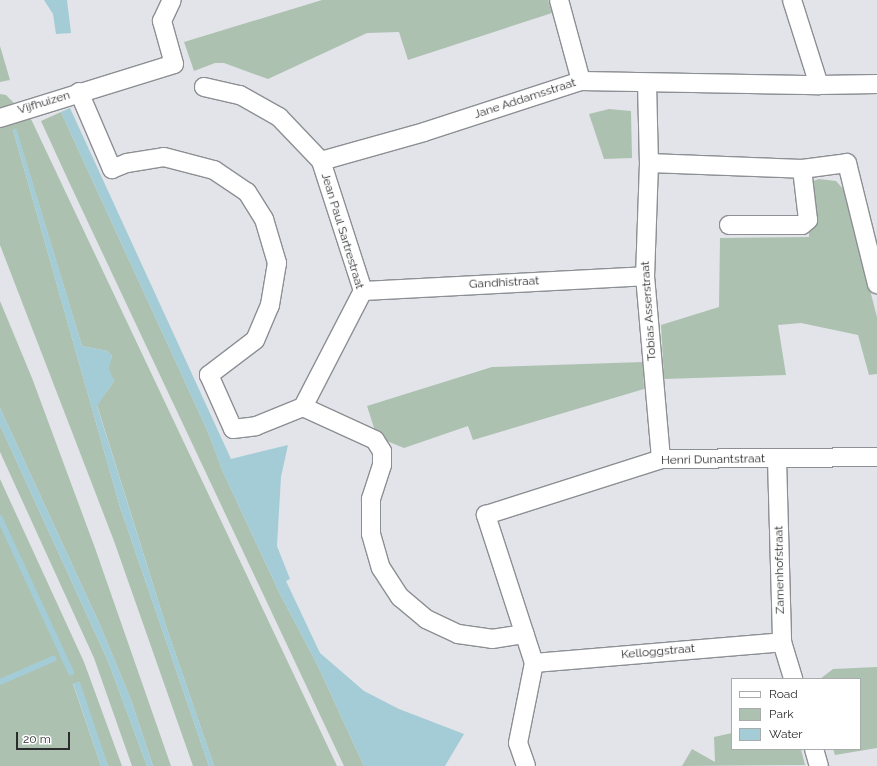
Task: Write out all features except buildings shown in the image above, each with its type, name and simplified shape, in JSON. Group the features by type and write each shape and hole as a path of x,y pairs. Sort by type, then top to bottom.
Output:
{"street":[{"name":"Vijfhuizen","path":"5,116 174,64 162,20 172,0"},
{"path":"558,0 580,81"},
{"path":"792,0 819,86"},
{"name":"Jane Addamsstraat","path":"321,161 424,132 580,81 819,86 877,84"},
{"name":"Tobias Asserstraat","path":"647,83 649,163 645,276 661,459"},
{"path":"204,87 240,95 278,117 321,161"},
{"path":"79,92 112,169 127,163 164,157 214,170 247,192 264,219 277,262 270,305 255,340 209,375 233,429 256,426 303,407 375,440 382,451 382,466 372,499 371,534 381,568 404,601 426,619 458,634 492,639 525,634 534,663 518,743 526,766"},
{"name":"Jean Paul Sartrestraat","path":"303,407 363,291 321,161"},
{"path":"649,163 802,169 847,163 877,284"},
{"path":"730,225 802,225 808,220 802,169"},
{"name":"Gandhistraat","path":"363,291 645,276"},
{"name":"Henri Dunantstraat","path":"525,634 486,515 661,459 877,457"},
{"name":"Zamenhofstraat","path":"777,459 782,642 793,678"},
{"name":"Kelloggstraat","path":"534,663 782,642"},
{"path":"814,750 819,766"}],"green space":[{"path":"322,0 548,0 552,13 408,60 399,32 367,33 268,79 224,63 215,63 194,71 184,42"},
{"path":"0,46 10,80 0,82"},
{"path":"0,94 6,95 14,103 0,108"},
{"path":"609,109 631,111 632,158 604,159 589,114"},
{"path":"61,112 208,432 223,472 280,594 317,664 364,766 344,766 69,182 41,121"},
{"path":"28,113 337,766 214,766 166,626 97,405 114,381 108,369 112,356 107,351 82,346 16,129 13,130 120,507 209,766 193,766 114,541 0,245 0,125"},
{"path":"819,179 836,181 844,190 877,317 877,374 869,375 858,335 801,323 778,325 786,375 664,379 661,325 719,307 720,238 809,237 808,183"},
{"path":"0,301 32,378 95,548 171,766 153,766 131,700 100,625 0,408"},
{"path":"643,362 644,389 473,440 468,426 404,448 377,437 367,406 492,367"},
{"path":"0,425 108,661 147,766 132,766 94,658 0,452"},
{"path":"0,479 84,662 122,766 108,766 79,682 73,684 101,766 0,766"},
{"path":"877,667 877,748 835,755 833,750 861,750 861,678 821,678 833,669"},
{"path":"731,733 731,750 801,750 805,765 682,766 692,749 715,762 714,737"}],"water":[{"path":"44,0 67,0 71,33 56,34 53,14"},
{"path":"70,108 231,459 288,445 281,477 277,546 290,579 286,581 320,653 364,691 399,709 464,734 445,766 364,766 317,664 280,594 223,472 208,432 61,112"},
{"path":"16,128 82,346 107,351 112,356 109,369 114,381 97,406 166,626 214,766 209,766 120,507 13,130"},
{"path":"0,408 100,625 131,700 153,766 147,766 108,661 0,425"},
{"path":"80,682 108,766 101,766 73,683"}],"waterway":[{"path":"0,518 71,672"},
{"path":"0,682 53,659"}]}
